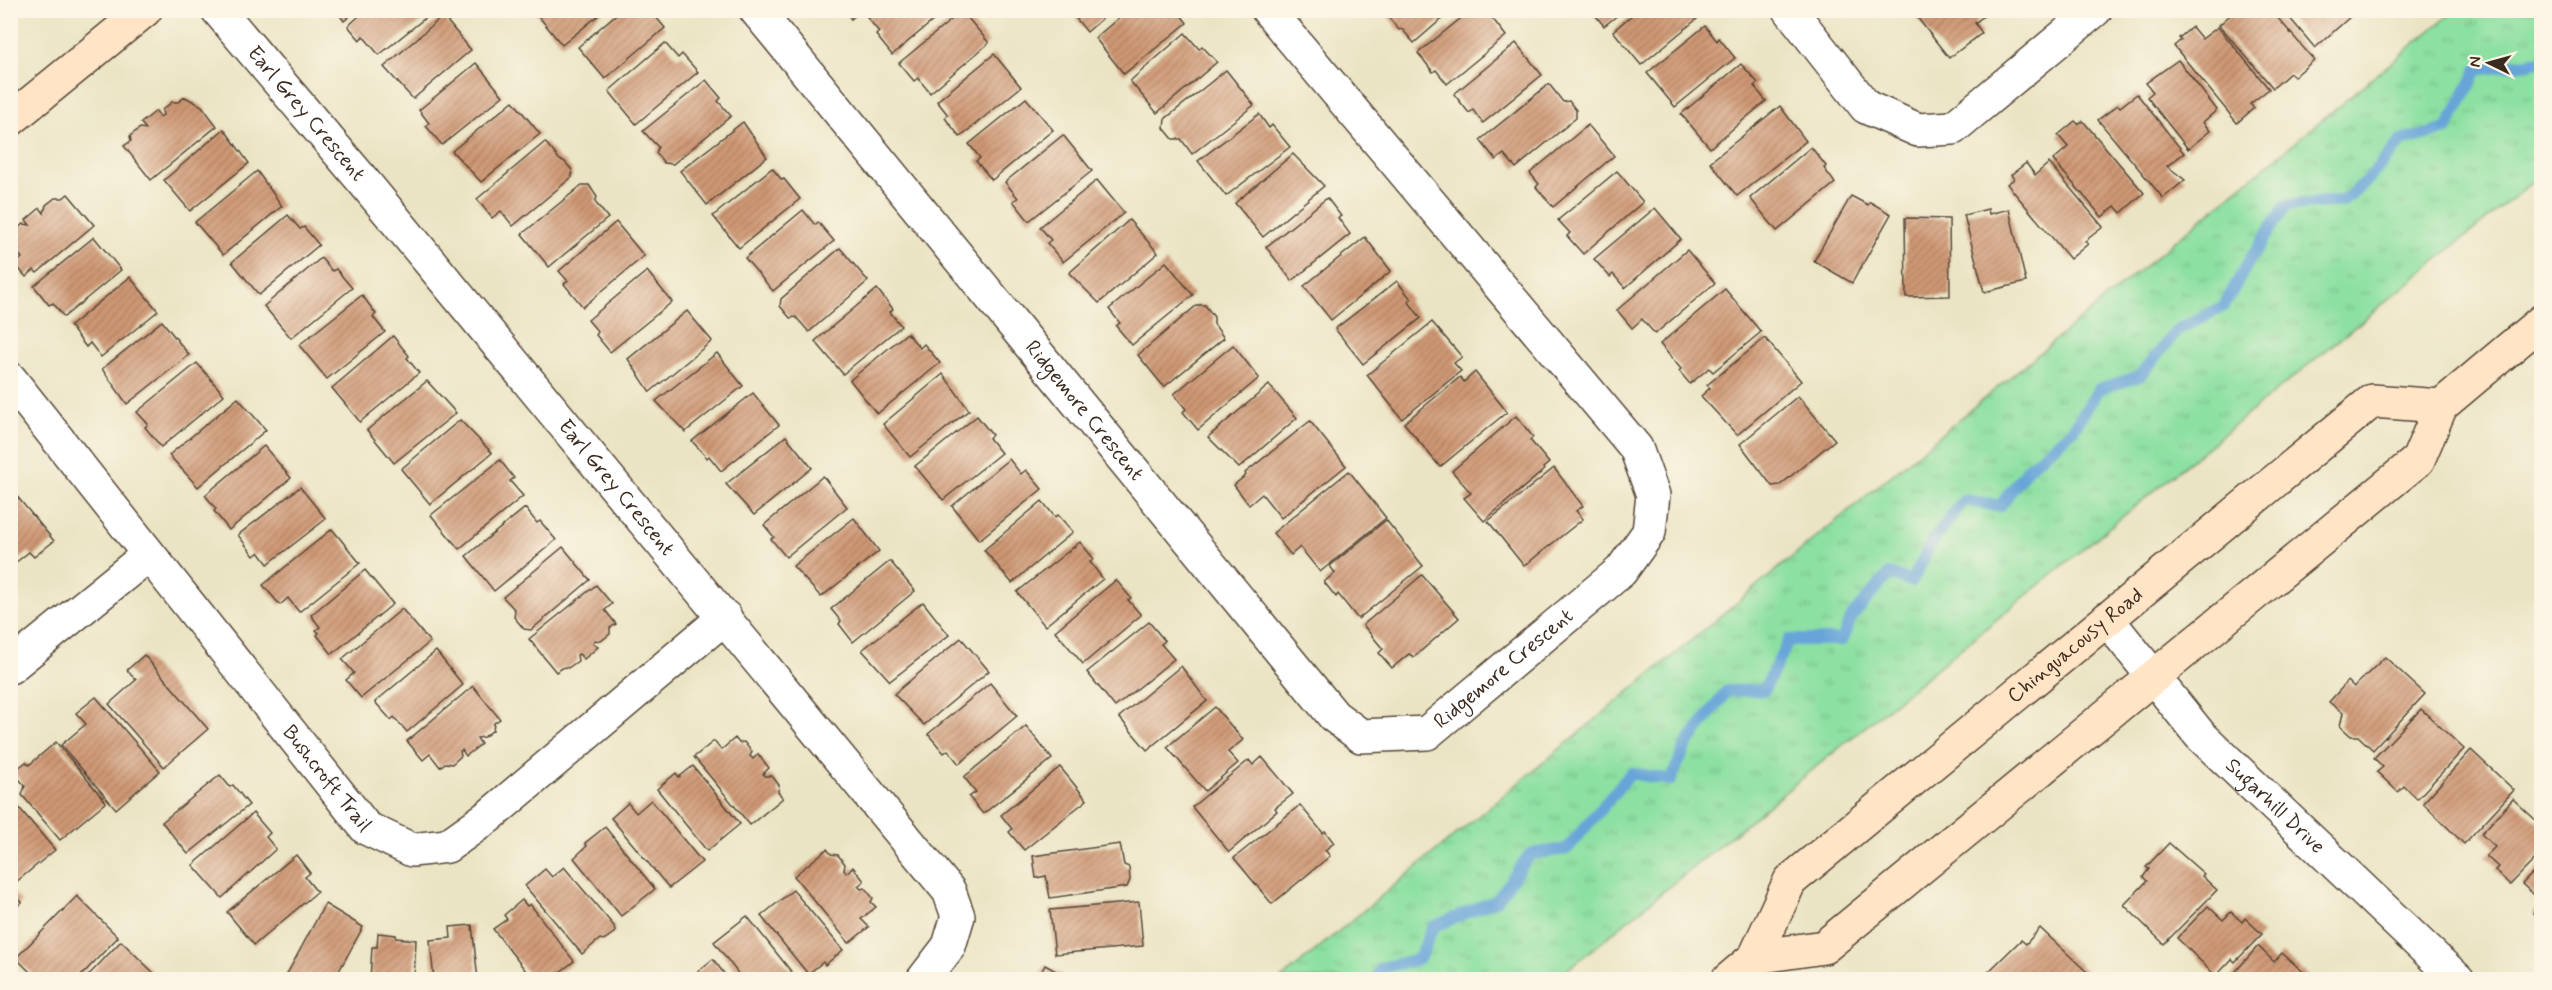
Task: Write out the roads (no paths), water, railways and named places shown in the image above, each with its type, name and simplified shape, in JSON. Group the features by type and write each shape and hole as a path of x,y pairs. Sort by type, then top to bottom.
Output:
{"main road":[{"path":"10,120 146,10"},
{"path":"1755,957 1824,947 2418,460 2441,406 2541,321"},
{"name":"Chinguacousy Road","path":"1728,980 1755,957 1790,881 2372,401 2441,406"}],"street":[{"name":"Earl Grey Crescent","path":"218,10 725,617 949,891 958,916 949,946 923,980"},
{"name":"Ridgemore Crescent","path":"756,10 1334,716 1361,736 1427,733 1621,570 1649,532 1653,495 1636,448 1268,10"},
{"path":"1790,10 1866,107 1918,130 1953,128 2095,10"},
{"name":"Bushcroft Trail","path":"10,379 366,828 412,850 447,846 489,816 725,617"},
{"path":"10,667 148,555"},
{"name":"Sugarhill Drive","path":"2107,619 2200,735 2458,980"}],"waterway":[{"path":"1377,980 1381,968 1419,959 1433,927 1497,900 1530,854 1567,849 1631,773 1671,780 1686,745 1727,691 1764,690 1789,640 1842,640 1852,616 1889,574 1912,581 1932,542 1964,500 2000,506 2028,468 2072,431 2099,389 2140,376 2177,330 2224,306 2248,263 2286,205 2343,201 2365,183 2401,141 2447,129 2477,70 2542,61"}]}
